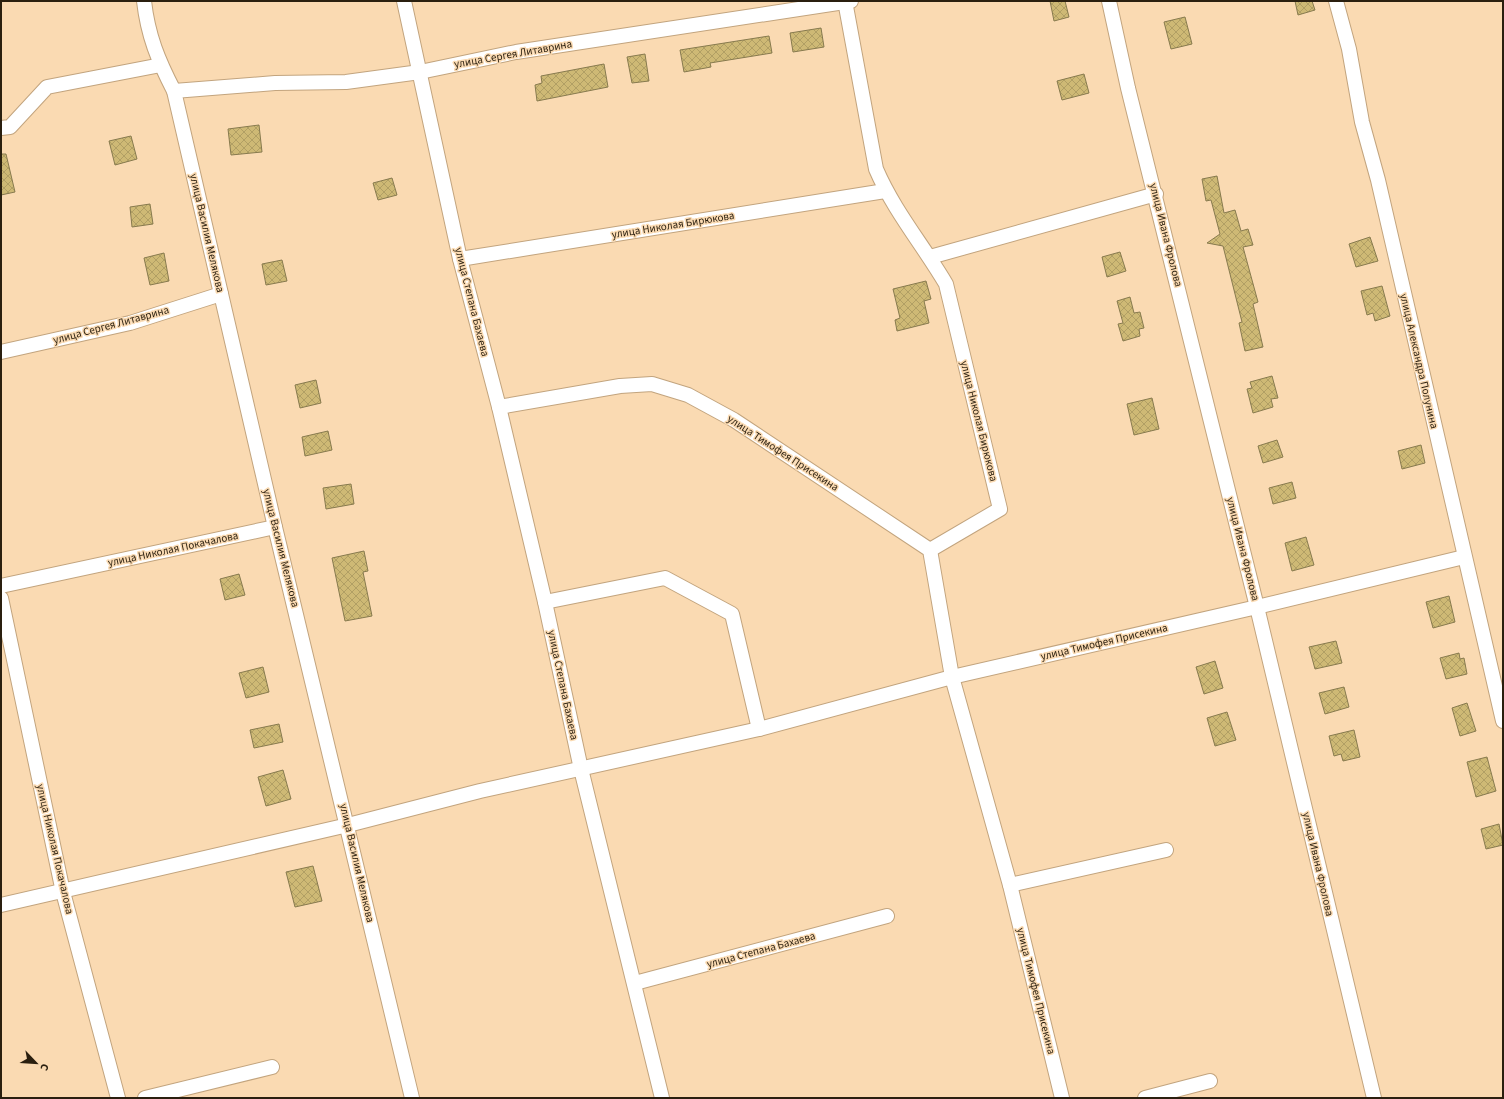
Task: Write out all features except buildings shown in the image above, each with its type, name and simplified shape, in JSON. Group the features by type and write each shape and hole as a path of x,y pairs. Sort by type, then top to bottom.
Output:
{"street":[{"name":"улица Василия Мелякова","path":"144,1 147,27 161,65 174,91 275,527 348,825 412,1098"},
{"name":"улица Степана Бахаева","path":"404,1 460,259 499,407 545,602 581,769 635,983 662,1098"},
{"name":"улица Сергея Литаврина","path":"174,91 275,83 346,82 420,72 516,52 847,1"},
{"name":"улица Николая Бирюкова","path":"847,1 876,169 885,191 909,229 930,257 946,284 1000,509 930,550"},
{"name":"улица Ивана Фролова","path":"1109,1 1128,88 1156,194 1257,608 1374,1098"},
{"name":"улица Александра Полунина","path":"1336,1 1349,49 1362,122 1380,187 1503,721"},
{"path":"1,128 10,127 47,87 161,65"},
{"name":"улица Николая Бирюкова","path":"460,259 885,191"},
{"path":"930,257 1156,194"},
{"name":"улица Сергея Литаврина","path":"1,352 130,323 221,294"},
{"name":"улица Тимофея Присекина","path":"499,407 620,386 652,384 688,395 734,420 930,550 952,677 1010,884 1062,1098"},
{"name":"улица Николая Покачалова","path":"1,586 275,527"},
{"name":"улица Тимофея Присекина","path":"952,677 1257,608 1464,557"},
{"path":"545,602 665,578 732,614 759,729"},
{"name":"улица Николая Покачалова","path":"1,598 63,892 118,1098"},
{"path":"1,906 348,825 480,791 759,729 952,677"},
{"path":"1010,884 1166,850"},
{"name":"улица Степана Бахаева","path":"635,983 887,916"},
{"path":"145,1098 272,1067"},
{"path":"1145,1098 1210,1081"}]}
